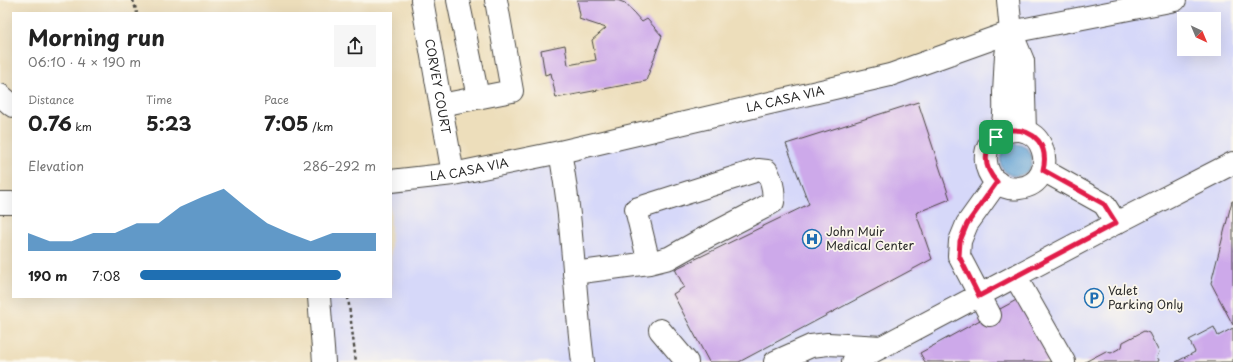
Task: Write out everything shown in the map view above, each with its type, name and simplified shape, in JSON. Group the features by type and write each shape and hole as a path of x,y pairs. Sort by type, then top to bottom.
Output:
{"street":[{"name":"CORVEY COURT","path":"422,0 453,174"},
{"path":"458,0 478,97"},
{"path":"440,105 512,91 496,0"},
{"path":"996,137 1011,130 1025,131 1033,135 1042,146 1045,163 1043,170 1036,180 1024,187 1007,188 997,182 988,172 986,159 987,152 990,144 996,137 1003,123 1006,58 1011,32 1008,0"},
{"name":"LA CASA VIA","path":"392,181 453,174 560,152 890,75 1011,32 1167,1"},
{"path":"1011,32 1023,61 1025,131"},
{"path":"0,95 12,105"},
{"path":"560,152 565,179 578,320 584,362"},
{"path":"853,362 1233,163"},
{"path":"574,272 649,263 669,258 773,202 774,192 772,181 767,171 758,170 636,209 649,263"},
{"path":"1043,170 1104,204 1116,223"},
{"path":"990,314 979,296 959,256 960,241 967,224 997,182"},
{"path":"0,203 12,203"},
{"path":"1015,276 1064,362"},
{"path":"319,298 324,362"},
{"path":"660,330 687,362"},
{"path":"775,362 811,346 828,344 882,347"}],"path":[{"path":"133,0 137,12"},
{"path":"348,298 356,362"}],"shaded area":[{"name":"John Muir Medical Center","path":"1008,0 1233,0 1233,362 324,362 319,298 392,298 392,181 560,152 1011,32"}],"water":[{"path":"1016,144 1022,145 1029,151 1032,160 1031,166 1025,173 1016,176 1010,175 1003,169 1000,160 1001,154 1007,147"}],"building":[{"path":"577,0 617,0 625,3 642,22 647,19 662,36 646,81 556,98 551,73 545,75 541,50 565,45 568,65 596,60 592,40 606,28 579,19 580,15"},
{"path":"918,102 950,199 916,213 932,259 739,362 709,362 673,294 684,287 675,269 809,204 786,144"},
{"path":"1233,201 1233,325 1211,283"},
{"path":"1020,298 1053,362 925,362 920,353"},
{"path":"1214,327 1218,336 1233,328 1233,362 1176,362 1195,352 1189,340"},
{"path":"1144,331 1149,333 1159,352 1157,357 1159,360 1158,362 1085,362 1106,351 1111,353 1122,347 1123,342"}],"place":[{"name":"John Muir Medical Center","path":"812,239"},
{"name":"Valet Parking Only","path":"1094,298"}],"route":[{"path":"1011,130 1025,131 1033,135 1042,146 1044,153 1045,163 1043,170 1104,204 1116,223 979,296 959,256 960,241 967,224 997,182 988,172 986,159 990,144 996,137 1011,130"}]}
